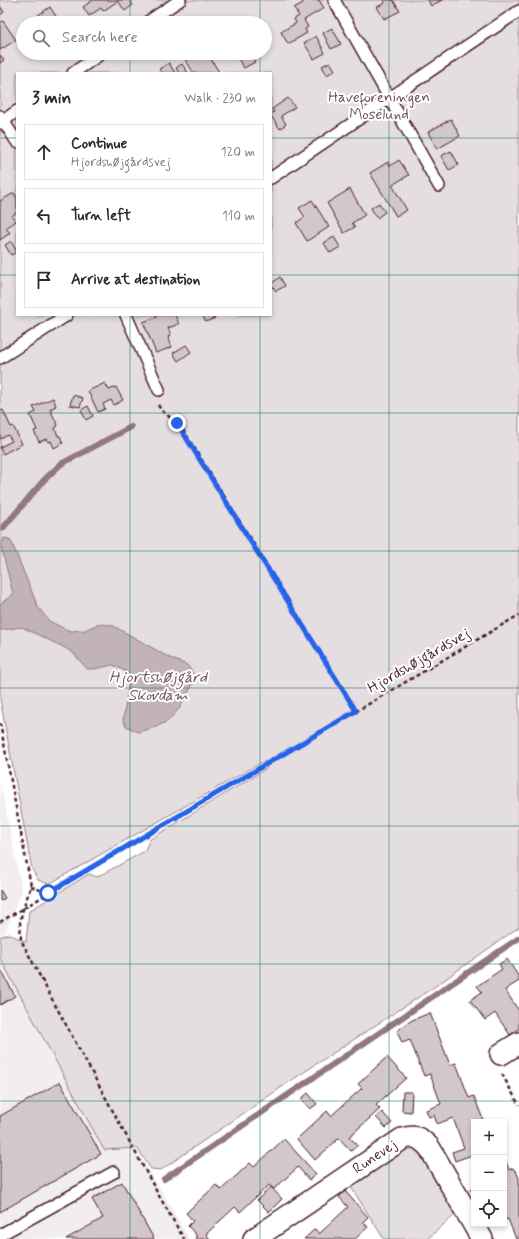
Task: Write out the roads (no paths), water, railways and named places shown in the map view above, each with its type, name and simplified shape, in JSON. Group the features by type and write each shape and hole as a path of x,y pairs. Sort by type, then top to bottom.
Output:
{"street":[{"path":"501,1054 519,1043"},
{"name":"Runevej","path":"254,1239 402,1139 408,1137 416,1137 422,1140 429,1147 482,1239"}],"lane":[{"path":"156,16 180,0"},
{"path":"334,0 439,186"},
{"path":"272,177 519,11"},
{"path":"74,72 92,60"},
{"path":"16,112 1,120 16,141"},
{"path":"0,358 65,316"},
{"path":"126,316 159,390"},
{"path":"0,1235 114,1172"}],"water":[{"name":"Hjortshøjgård Skovdam","path":"4,538 9,539 12,543 38,607 49,621 71,631 85,630 98,624 112,625 170,658 187,665 193,673 193,684 179,709 168,721 156,727 138,732 126,726 123,720 129,682 125,671 113,665 87,669 73,653 22,627 0,630 0,604 13,594 1,546"}],"waterway":[{"path":"3,528 44,480 61,464 131,427"},
{"path":"164,1179 519,938"}],"park label":[{"name":"Haveforeningen Moselund","path":"379,106"}]}
